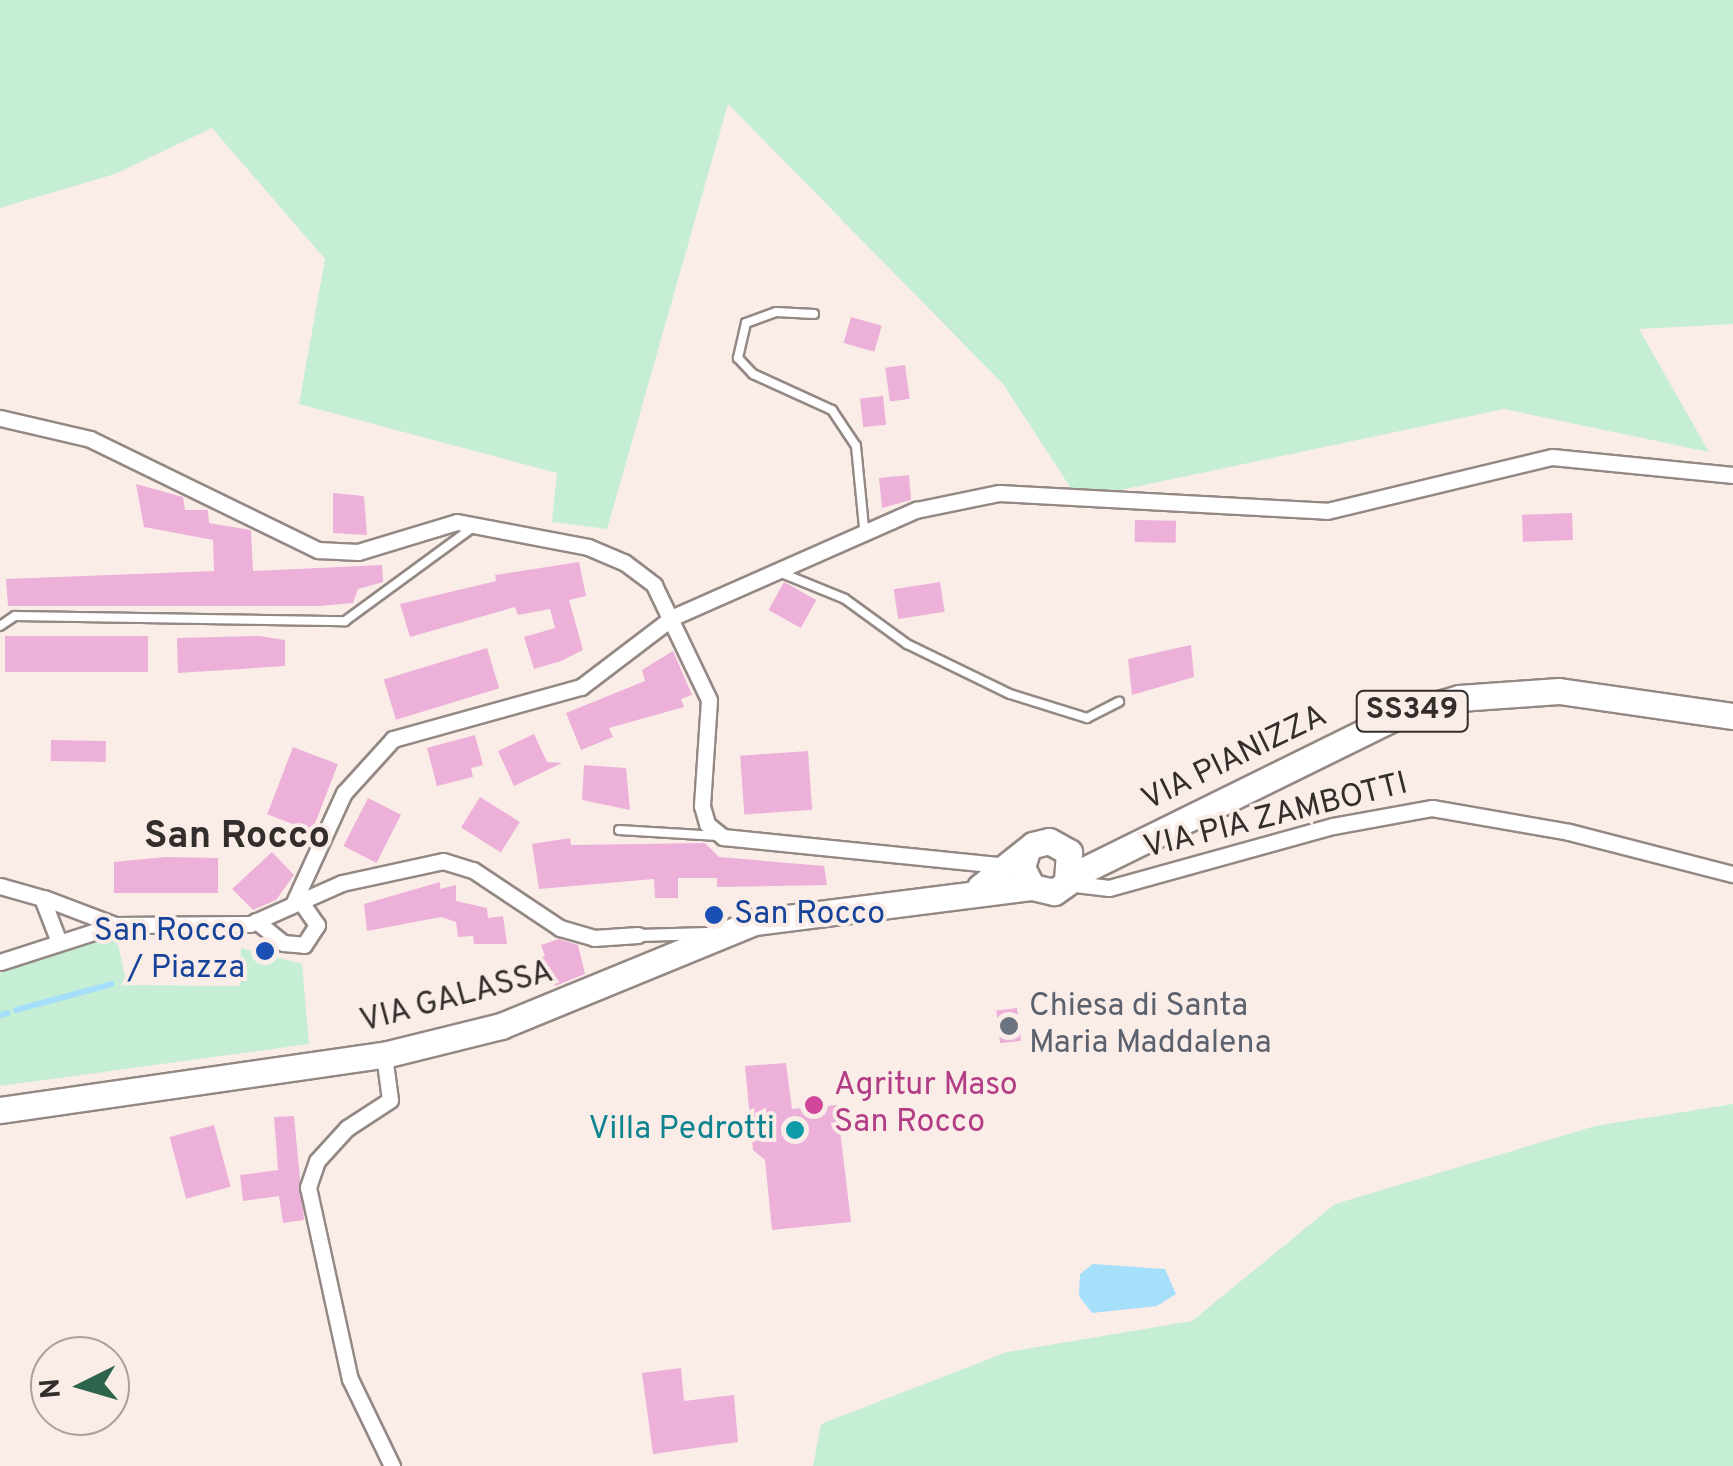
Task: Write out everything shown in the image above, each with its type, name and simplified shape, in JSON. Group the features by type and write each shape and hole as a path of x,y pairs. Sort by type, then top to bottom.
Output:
{"main road":[{"name":"VIA PIANIZZA","path":"1032,887 1054,892 1118,850 1395,717 1459,698 1559,691 1733,716"},
{"name":"VIA PIANIZZA","path":"1019,858 1048,840 1064,846 1118,850"},
{"path":"1064,846 1070,880"},
{"path":"1019,858 1032,887"},
{"name":"VIA GALASSA","path":"974,891 1019,858"},
{"name":"VIA GALASSA","path":"0,1110 384,1055 575,999 712,933 974,891 1032,887"}],"street":[{"path":"0,418 90,439 331,553 377,547 444,523 478,524 588,546 624,562 654,585 673,617 708,700 702,806 707,824 723,837 956,861 1019,858"},
{"path":"297,900 344,793 393,739 581,688 673,617 864,528 999,493 1327,511 1552,458 1733,475"},
{"name":"VIA PIA ZAMBOTTI","path":"1070,880 1109,888 1332,826 1432,808 1569,832 1733,874"},
{"path":"0,962 114,925 256,921 297,900 443,861 473,870 560,928 594,938 712,933"},
{"path":"956,861 974,891"},
{"path":"0,886 114,925"},
{"path":"42,898 60,942"},
{"path":"256,921 283,943 304,945 317,925 297,900"},
{"path":"384,1055 390,1100 347,1128 317,1161 308,1187 350,1380 392,1466"}],"lane":[{"path":"814,314 776,312 746,323 738,358 753,374 832,410 856,446 864,528"},
{"path":"0,626 15,616 345,621 478,524"},
{"path":"778,571 845,600 907,644 1024,699 1087,718 1119,702"},
{"path":"619,830 723,837"}],"green space":[{"path":"0,0 1733,0 1733,324 1639,329 1709,452 1504,409 1078,499 1003,384 728,104 607,529 552,522 557,473 299,404 325,259 212,128 115,174 0,208"},
{"path":"116,936 127,985 240,986 241,948 302,964 309,1044 0,1086 0,973"},
{"path":"1733,1104 1733,1466 813,1466 821,1424 1007,1352 1192,1321 1335,1204 1595,1126"}],"water":[{"path":"1093,1264 1165,1269 1176,1294 1157,1306 1092,1313 1079,1296 1080,1274"}],"building":[{"path":"851,317 882,326 874,352 844,343"},
{"path":"905,365 910,399 890,401 885,368"},
{"path":"883,396 886,425 863,427 860,398"},
{"path":"909,475 911,500 882,508 879,478"},
{"path":"136,484 183,497 185,510 208,510 209,523 251,530 253,571 382,565 383,582 358,589 353,603 320,606 8,606 6,579 214,571 213,540 144,527"},
{"path":"333,493 364,496 367,535 333,533"},
{"path":"1572,513 1573,540 1523,542 1522,515"},
{"path":"1135,520 1176,521 1176,543 1135,542"},
{"path":"579,562 586,596 569,600 583,650 561,661 534,669 524,637 555,628 550,609 518,615 515,607 410,637 400,604 496,581 495,575"},
{"path":"784,582 816,600 801,628 768,610"},
{"path":"940,582 945,612 898,619 894,589"},
{"path":"5,636 148,636 148,672 5,672"},
{"path":"259,636 285,640 285,666 178,673 177,638"},
{"path":"1191,645 1194,677 1132,695 1128,659"},
{"path":"487,648 499,688 396,720 384,680"},
{"path":"673,651 692,695 681,699 684,707 609,728 613,737 581,750 566,713 645,681 642,670"},
{"path":"534,734 547,762 562,763 514,786 498,751"},
{"path":"475,735 483,765 471,768 473,777 437,786 427,748"},
{"path":"51,740 106,741 106,762 51,761"},
{"path":"293,747 338,764 312,831 267,814"},
{"path":"808,751 812,810 744,815 740,756"},
{"path":"584,765 626,768 630,810 582,800"},
{"path":"480,797 520,822 501,852 461,828"},
{"path":"368,798 401,815 376,863 343,846"},
{"path":"570,838 571,845 705,843 719,857 824,866 827,885 717,887 717,878 678,878 678,898 655,898 654,879 539,889 532,844"},
{"path":"272,852 294,875 276,900 253,910 232,889"},
{"path":"165,857 218,858 218,893 114,893 114,862"},
{"path":"440,882 440,889 456,885 456,901 487,908 488,918 503,916 507,944 474,944 473,936 458,937 456,922 441,917 367,931 364,904"},
{"path":"559,939 578,945 585,974 555,986 550,970 539,973 535,959 545,956 541,945"},
{"name":"Chiesa di Santa Maria Maddalena","path":"1017,1008 1021,1041 1000,1043 996,1011"},
{"path":"786,1063 792,1109 837,1105 851,1222 772,1230 765,1160 753,1150 745,1066"},
{"path":"294,1116 304,1220 283,1223 279,1196 243,1201 240,1175 278,1170 274,1117"},
{"path":"214,1125 231,1187 186,1199 170,1137"},
{"path":"681,1368 684,1401 734,1395 738,1442 653,1454 642,1373"}],"waterway":[{"path":"16,1010 112,984"},
{"path":"0,1015 8,1013"}],"place":[{"name":"San Rocco","path":"714,915"},
{"name":"San Rocco / Piazza","path":"265,951"},
{"name":"Chiesa di Santa Maria Maddalena","path":"1009,1026"},
{"name":"Agritur Maso San Rocco","path":"814,1105"},
{"name":"Villa Pedrotti","path":"795,1130"}],"district":[{"name":"San Rocco","path":"237,838"}]}
